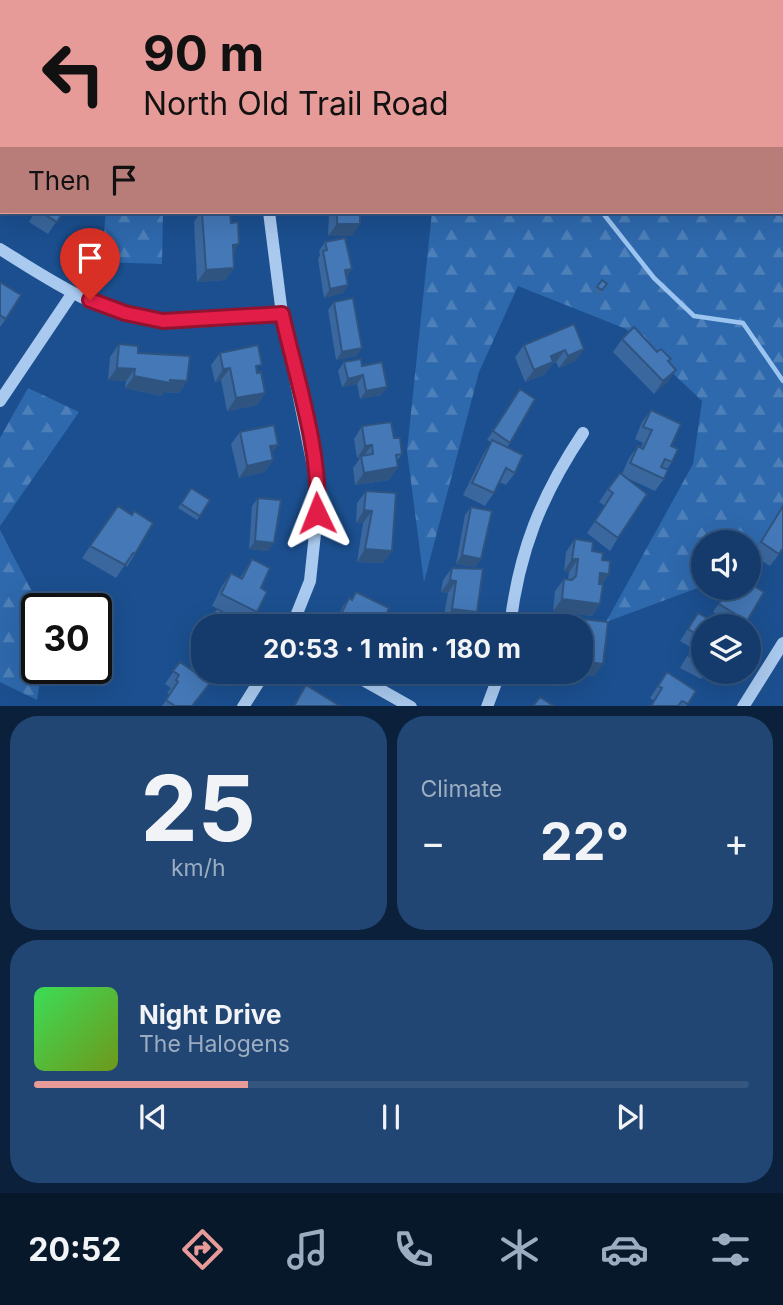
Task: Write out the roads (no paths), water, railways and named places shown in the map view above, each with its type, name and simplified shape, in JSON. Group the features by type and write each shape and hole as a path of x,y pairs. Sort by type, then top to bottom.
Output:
{"street":[{"path":"269,214 282,314 319,496 310,581 297,614"},
{"path":"0,248 72,293 125,313 163,321 282,314"},
{"path":"0,401 72,293"},
{"path":"512,614 515,586 531,525 559,469 583,433"},
{"path":"743,706 783,643"},
{"path":"243,706 257,684"},
{"path":"371,684 411,706"},
{"path":"487,706 495,684"}],"waterway":[{"path":"604,214 654,278 694,316 743,323 783,381"}]}
